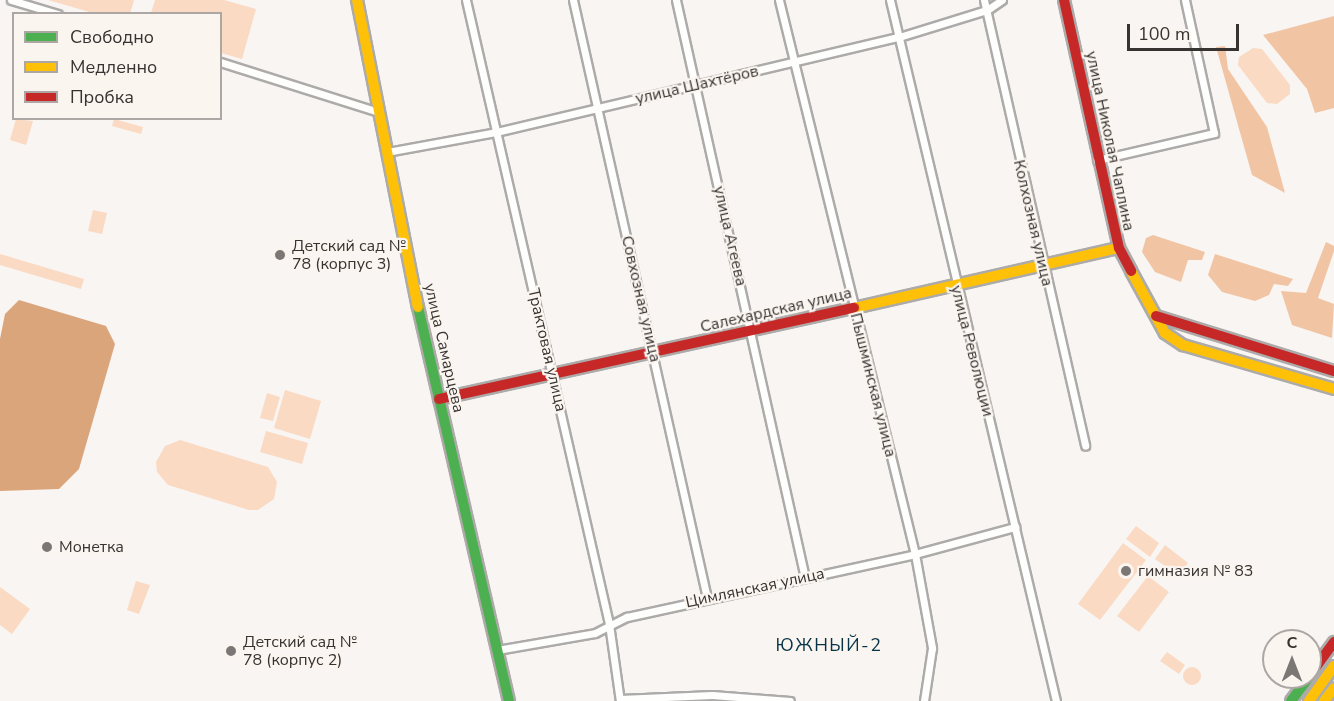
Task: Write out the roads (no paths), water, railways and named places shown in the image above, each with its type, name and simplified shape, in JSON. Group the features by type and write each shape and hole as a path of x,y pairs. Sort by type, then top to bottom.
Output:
{"street":[{"path":"11,0 51,12"},
{"name":"улица Самарцева","path":"357,0 439,399 509,701"},
{"name":"Трактовая улица","path":"466,0 609,624 620,700"},
{"name":"Совхозная улица","path":"573,0 654,353 707,598"},
{"name":"улица Агеева","path":"676,0 805,578"},
{"name":"Пышминская улица","path":"779,0 797,61 854,308 915,554 932,648 924,701"},
{"name":"улица Революции","path":"890,0 1056,701"},
{"name":"Колхозная улица","path":"984,0 1085,446"},
{"name":"улица Шахтёров","path":"387,152 496,132 899,37 987,10 1002,0"},
{"name":"улица Николая Чаплина","path":"1064,0 1097,160 1119,248 1165,333 1183,345 1334,388"},
{"path":"1097,160 1211,136 1212,126 1185,0"},
{"path":"222,63 380,112"},
{"name":"Салехардская улица","path":"439,399 554,377 1043,262 1119,248"},
{"path":"1156,316 1334,371"},
{"name":"Цимлянская улица","path":"497,651 594,633 609,624 707,598 915,554 1015,527"},
{"path":"1322,658 1334,642"},
{"path":"1309,701 1334,666"},
{"path":"1324,701 1334,688"},
{"path":"620,700 712,695 790,701"}],"place":[{"name":"Детский сад № 78 (корпус 3)","path":"280,255"},
{"name":"Монетка","path":"47,547"},
{"name":"гимназия № 83","path":"1126,571"},
{"name":"Детский сад № 78 (корпус 2)","path":"231,651"}],"district":[{"name":"ЮЖНЫЙ-2","path":"829,645"}]}
